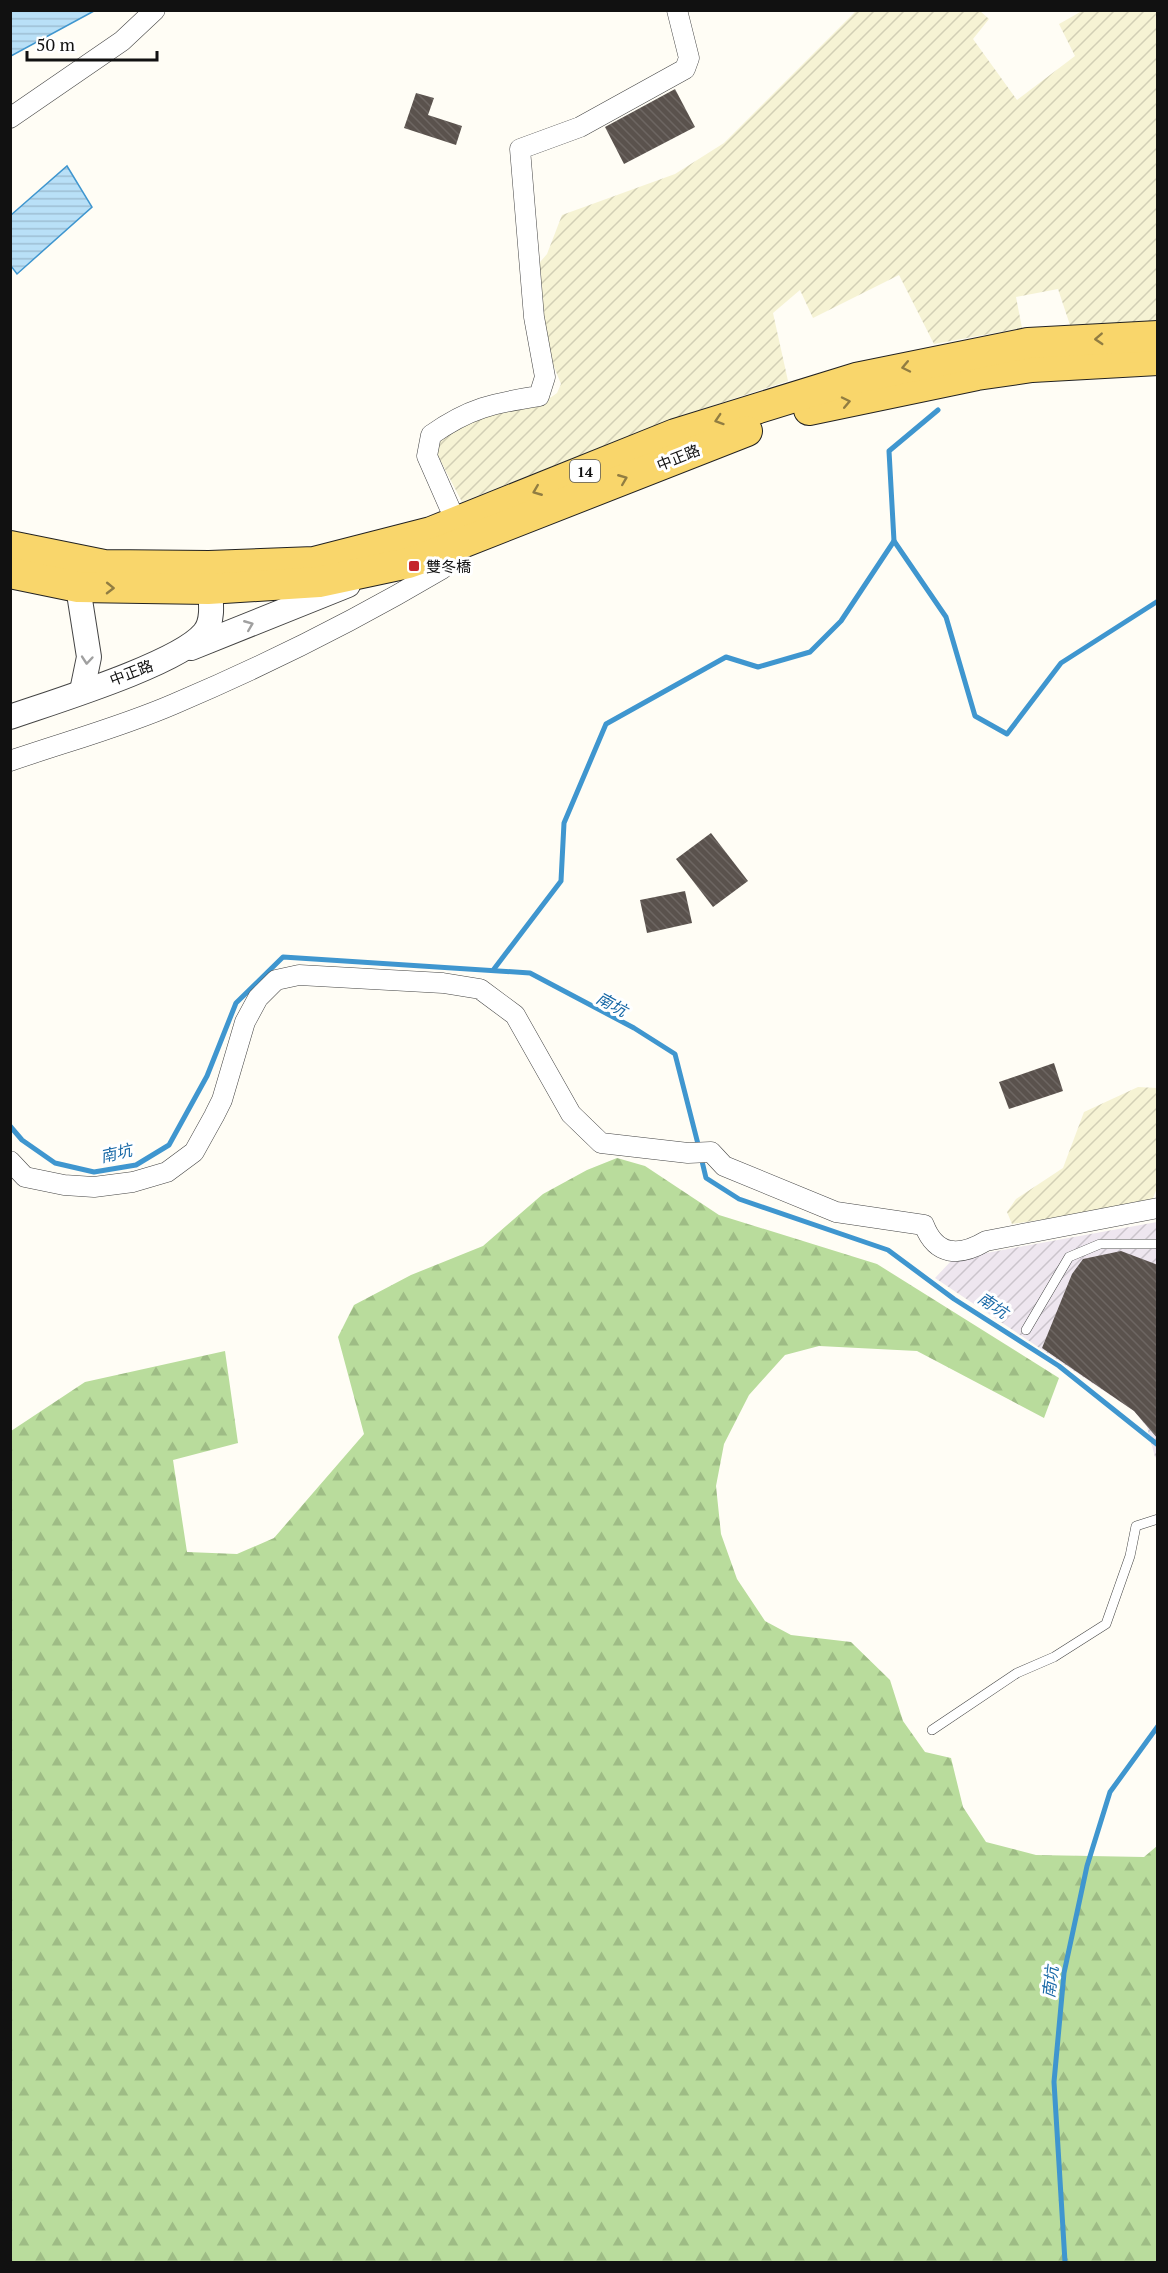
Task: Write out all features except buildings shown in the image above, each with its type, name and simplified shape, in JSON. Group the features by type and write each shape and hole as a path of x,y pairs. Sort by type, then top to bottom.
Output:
{"main road":[{"name":"中正路","path":"10,573 78,587 209,577 314,562 377,548 456,522 675,434 856,378 1028,343 1158,336"},
{"name":"中正路","path":"10,546 104,565 209,577 319,582 398,565 439,552 788,415 999,371 1158,360"}],"street":[{"path":"10,118 122,41 155,10"},
{"path":"456,522 427,456 431,435 457,416 492,404 539,396 545,377 534,317 520,149 580,127 685,69 689,58 676,10"},
{"path":"10,761 172,705 292,650 377,608 442,569 439,552"},
{"path":"175,655 398,565"},
{"name":"中正路","path":"10,717 175,655 205,633 211,615 209,577"},
{"path":"78,587 89,657 82,691"},
{"path":"10,1161 25,1177 64,1185 94,1187 133,1182 167,1172 194,1152 214,1116 222,1100 245,1022 258,998 276,980 299,975 443,983 480,989 515,1015 571,1113 601,1143 688,1153 711,1152 724,1166 836,1212 924,1224 930,1241 949,1251 969,1251 986,1241 1158,1208"}],"lane":[{"path":"1026,1330 1069,1257 1100,1244 1158,1244"},
{"path":"932,1730 1017,1672 1054,1657 1106,1624 1130,1556 1136,1526 1156,1520"}],"shaded area":[{"path":"856,11 980,11 989,19 973,39 1017,100 1075,56 1059,24 1082,11 1157,11 1157,330 1071,328 1058,289 1016,297 1022,328 934,344 899,275 813,318 800,290 773,313 788,381 675,418 462,502 437,454 439,438 489,412 550,398 557,393 561,384 544,342 534,269 547,254 562,215 675,174 724,143"},
{"path":"1138,1087 1157,1088 1157,1188 1151,1203 1012,1224 1007,1212 1016,1199 1063,1168 1084,1112"},
{"path":"1157,1222 1157,1458 1147,1427 1134,1411 935,1278 953,1259"}],"green space":[{"path":"617,1158 645,1166 719,1215 877,1264 1059,1378 1044,1418 917,1351 819,1346 785,1355 749,1395 724,1444 716,1486 721,1534 737,1579 765,1621 791,1635 851,1642 890,1680 903,1721 925,1752 951,1758 963,1807 986,1842 1036,1855 1144,1857 1157,1846 1157,2262 11,2262 11,1431 85,1382 225,1351 238,1443 173,1460 187,1552 237,1554 274,1538 364,1434 338,1337 354,1305 411,1275 483,1246 543,1194 587,1170"}],"water":[{"path":"11,10 94,10 94,11 11,56"},
{"path":"67,166 92,207 17,274 11,266 11,215"}],"waterway":[{"path":"894,541 889,451 938,410"},
{"path":"494,969 561,881 564,823 606,724 726,657 758,667 810,652 841,621 894,541 946,617 975,716 1007,734 1061,663 1158,601"},
{"name":"南坑","path":"10,1126 22,1140 55,1163 94,1172 136,1165 169,1145 207,1076 236,1003 283,957 530,973 634,1028 675,1054 699,1148"},
{"name":"南坑","path":"701,1157 706,1178 739,1199 888,1250 954,1299 1059,1366 1158,1445"},
{"name":"南坑","path":"1065,2262 1054,2082 1064,1973 1087,1866 1110,1792 1158,1726"}],"place":[{"name":"雙冬橋","path":"414,566"}]}
